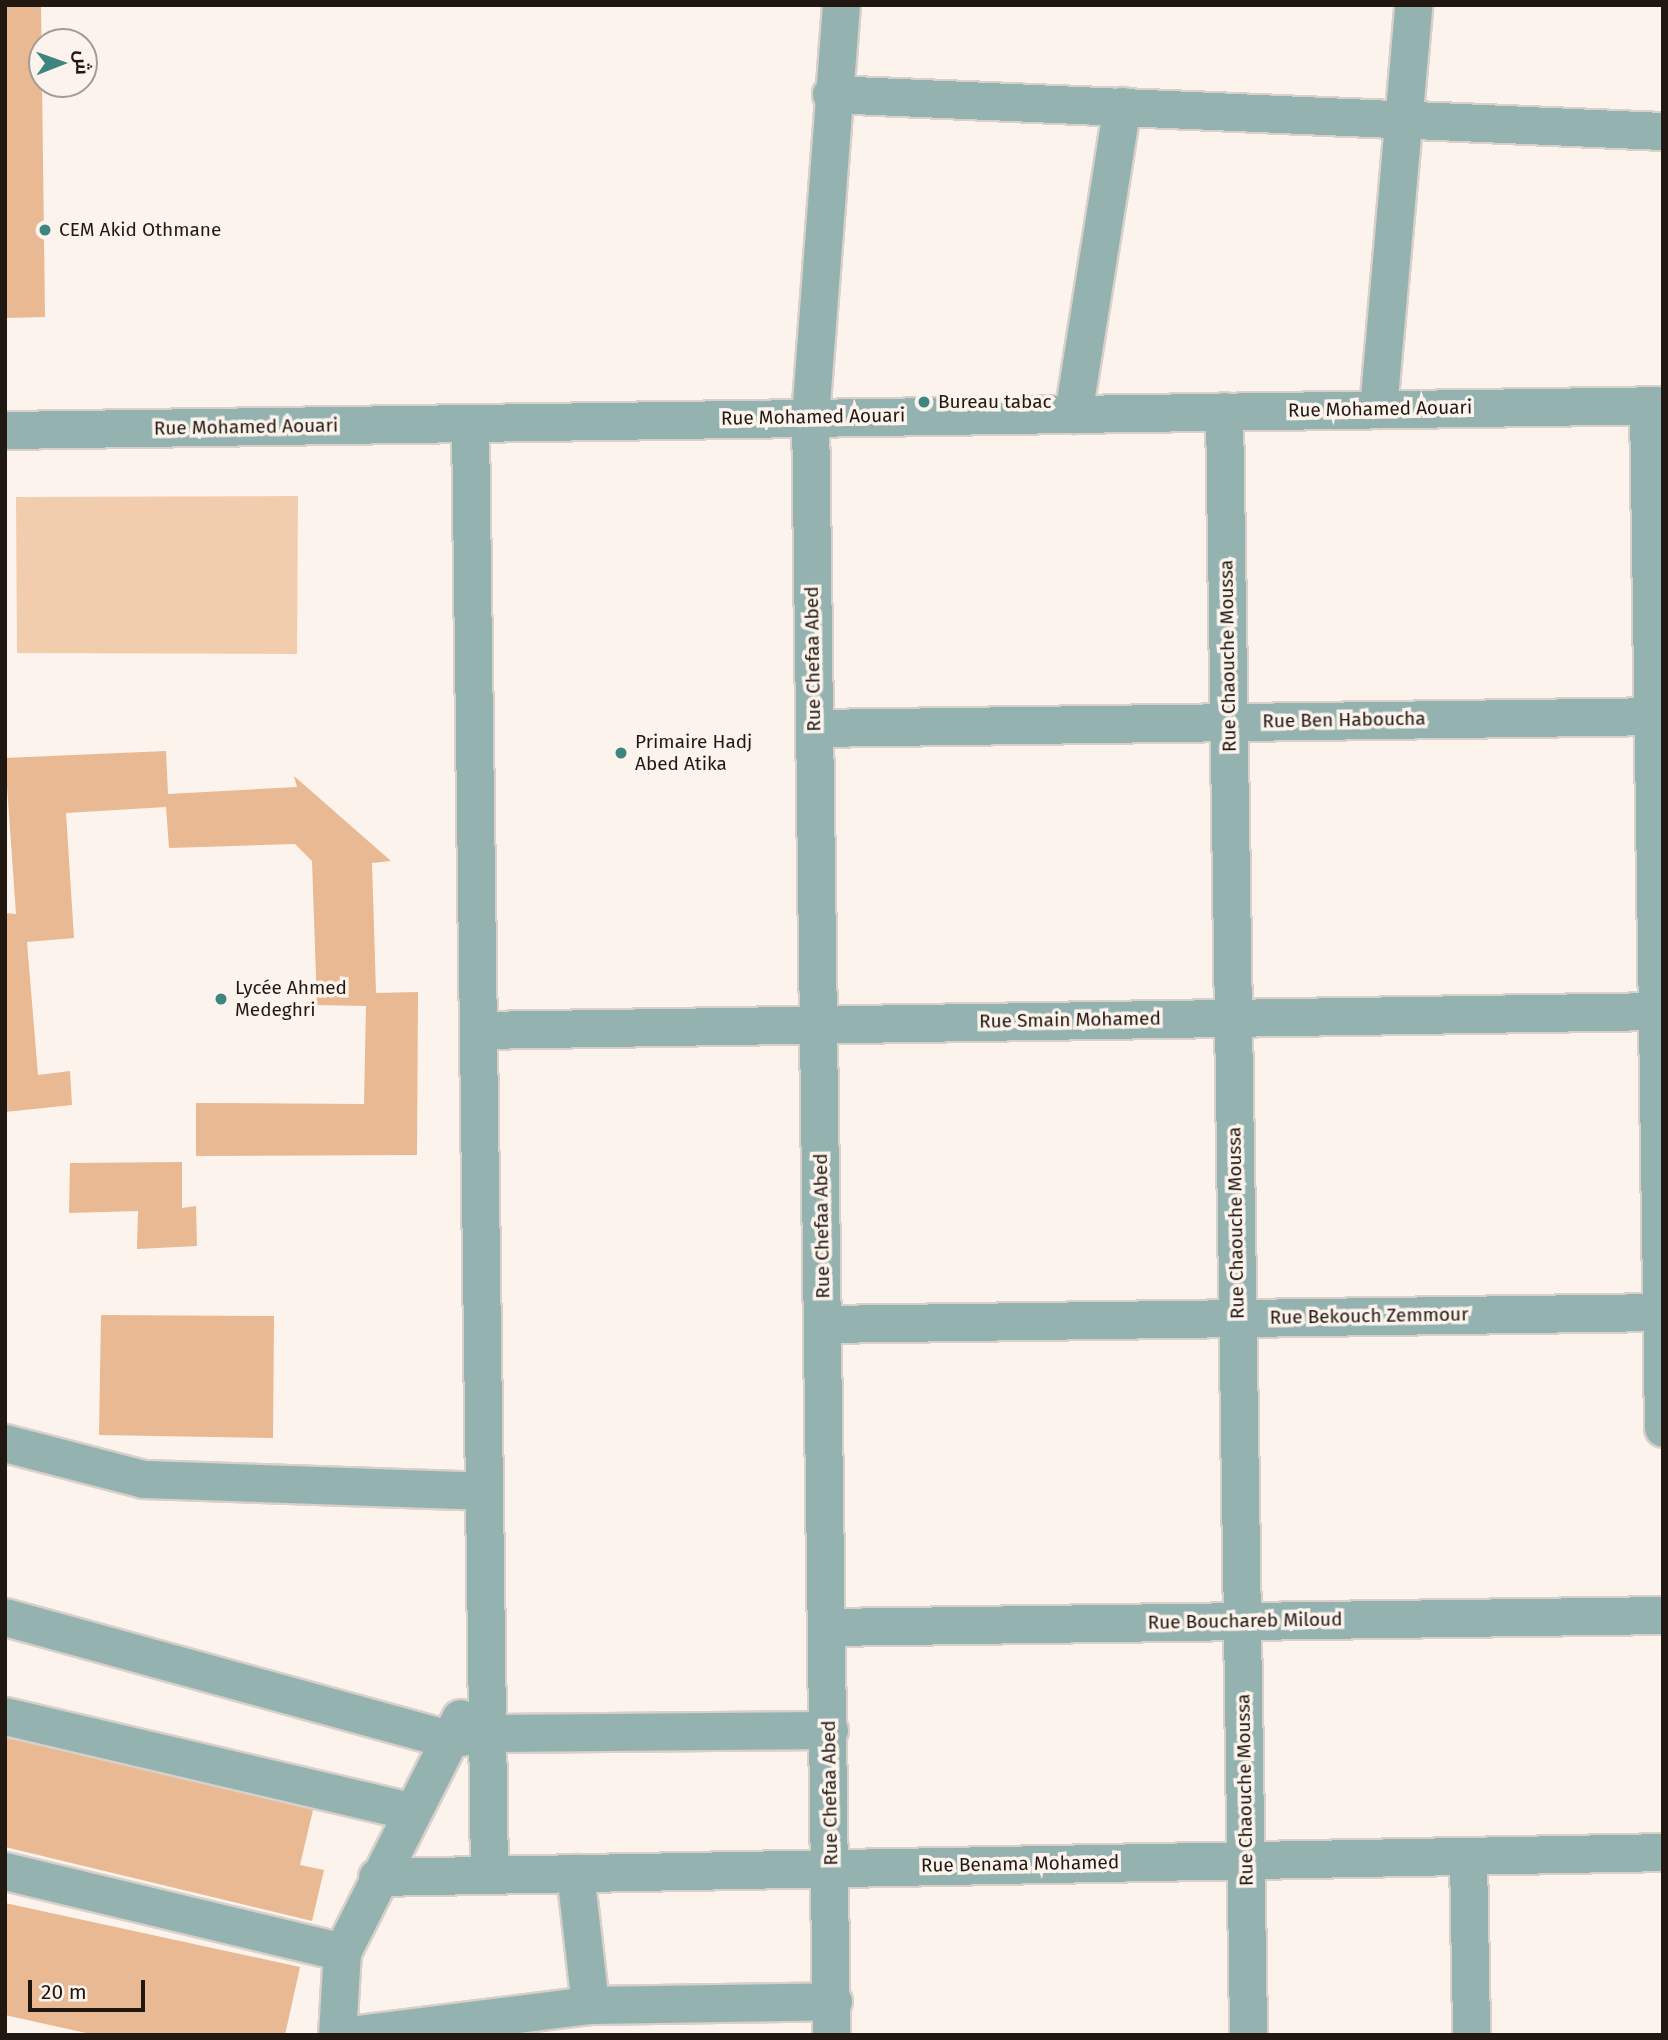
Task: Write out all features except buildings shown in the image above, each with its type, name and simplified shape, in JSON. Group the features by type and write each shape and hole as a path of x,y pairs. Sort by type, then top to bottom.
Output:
{"street":[{"name":"Rue Chefaa Abed","path":"832,2018 810,417 831,94 841,5"},
{"path":"1378,409 1413,5"},
{"path":"831,94 1404,116 1663,131"},
{"path":"1073,414 1122,106"},
{"path":"1655,405 1663,1428"},
{"name":"Rue Mohamed Aouari","path":"5,430 1655,405"},
{"name":"Rue Chaouche Moussa","path":"1224,411 1248,2035"},
{"path":"470,424 489,1875"},
{"name":"Rue Ben Haboucha","path":"814,728 1657,716"},
{"name":"Rue Smain Mohamed","path":"478,1030 1660,1011"},
{"name":"Rue Bekouch Zemmour","path":"823,1324 1662,1312"},
{"path":"5,1443 143,1479 484,1492"},
{"name":"Rue Bouchareb Miloud","path":"827,1627 1663,1615"},
{"path":"5,1617 448,1739 487,1733 829,1730"},
{"path":"337,2035 342,1952 448,1739 486,1676"},
{"path":"5,1716 411,1811"},
{"name":"Rue Benama Mohamed","path":"377,1877 1663,1852"},
{"path":"1468,1856 1471,2035"},
{"path":"5,1871 342,1952"},
{"path":"575,1873 590,2005"},
{"path":"349,2035 590,2005 832,2018"}],"shaded area":[{"path":"298,496 297,654 17,653 16,497"}],"place":[{"name":"CEM Akid Othmane","path":"45,230"},
{"name":"Bureau tabac","path":"924,402"},
{"name":"Primaire Hadj Abed Atika","path":"621,753"},
{"name":"Lycée Ahmed Medeghri","path":"221,999"}]}
